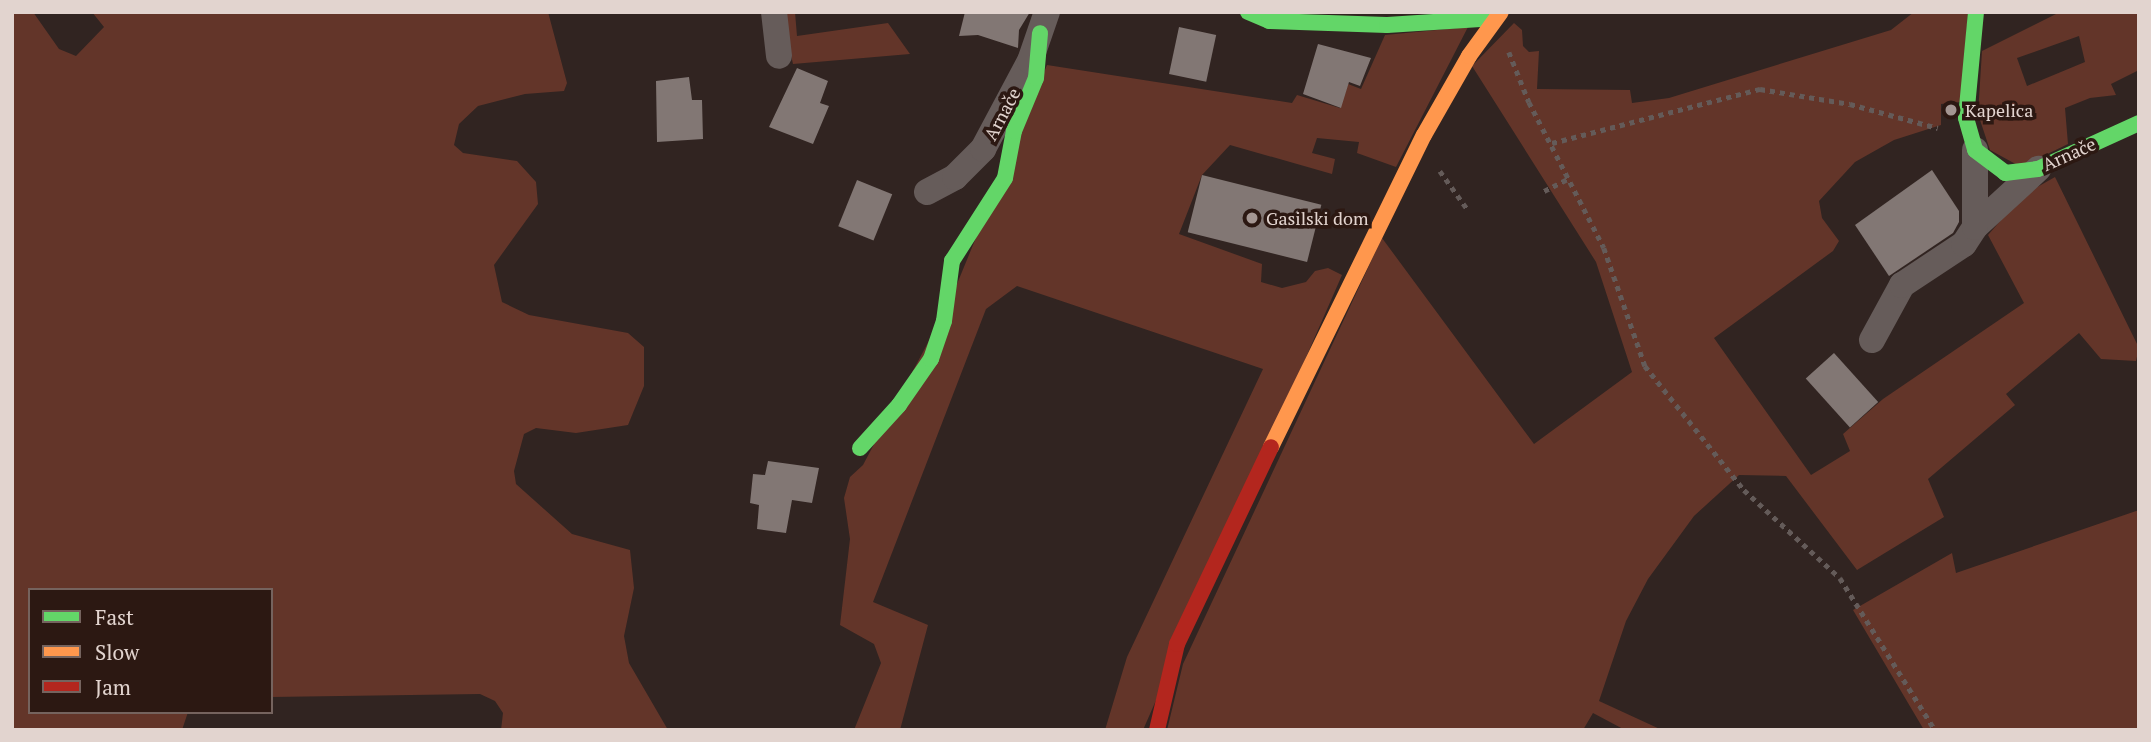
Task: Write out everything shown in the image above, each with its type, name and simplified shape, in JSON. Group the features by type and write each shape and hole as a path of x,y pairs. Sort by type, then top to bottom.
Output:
{"street":[{"path":"774,12 779,56"},
{"path":"1248,12 1269,21 1387,25 1499,15"},
{"path":"1975,228 1975,150 1966,118 1976,12"},
{"path":"1157,730 1177,644 1210,570 1424,135 1499,15"},
{"path":"860,448 900,405 931,359 944,321 952,261 1006,178 1013,131 1036,78 1044,22"},
{"name":"Arnače","path":"927,192 955,177 983,149 1044,22"},
{"name":"Arnače","path":"1975,150 2005,173 2038,169 2139,123"},
{"path":"1872,340 1902,285 1964,244 1975,228 2038,169"}],"path":[{"path":"1499,15 1529,102 1552,142 1604,248 1645,366 1744,490 1840,578 1935,730"},
{"path":"1552,142 1760,89 1850,104 1930,124 1975,150"},
{"path":"1424,135 1446,166 1440,170 1468,210"},
{"path":"1545,191 1569,178"}],"shaded area":[{"path":"12,12 33,12 59,49 76,56 104,27 92,12 548,12 567,83 564,91 525,94 478,106 459,124 454,145 463,153 517,161 536,182 538,204 494,265 502,302 529,315 628,333 644,347 644,386 628,425 576,433 536,428 524,434 514,471 516,484 572,534 630,550 634,588 624,636 629,663 668,730 501,730 503,713 495,701 480,694 273,697 273,588 28,588 28,714 187,714 182,730 12,730"},
{"path":"781,12 795,12 797,36 888,23 910,54 793,64"},
{"path":"1914,12 1968,12 1961,102 1941,104 1941,125 1894,140 1855,162 1819,201 1822,218 1839,241 1833,251 1714,338 1811,475 1850,451 1843,434 1883,399 2024,303 1988,235 2023,195 2055,177 2139,348 2136,361 2101,359 2079,333 2006,394 2015,405 1928,479 1944,517 1857,570 1786,476 1739,475 1694,516 1648,579 1626,621 1599,701 1662,730 1625,730 1593,713 1583,730 1167,730 1183,664 1382,238 1534,444 1632,372 1596,262 1472,66 1514,23 1522,30 1523,46 1529,52 1539,51 1537,89 1630,90 1632,103 1669,98 1891,30"},
{"path":"2060,12 2139,12 2139,70 2111,84 2116,95 2090,98 2065,108 2068,144 2021,167 1990,150 1978,114 1982,51","holes":["2079,36 2085,62 2027,86 2017,58"]},
{"path":"1468,27 1396,167 1357,153 1359,142 1317,138 1312,153 1335,159 1332,174 1230,145 1202,175 1179,234 1262,264 1261,282 1282,288 1306,282 1315,271 1328,268 1342,275 1143,730 1105,730 1127,657 1263,369 1017,286 986,309 873,602 928,625 900,730 854,730 881,663 874,644 840,625 850,539 844,498 850,477 863,465 950,301 1047,65 1292,103 1297,95 1340,108 1348,84 1361,89 1385,35"},
{"path":"2139,510 2139,730 1924,730 1853,610 1952,553 1956,573"}],"building":[{"path":"965,12 1030,12 1019,30 1018,48 978,35 959,36"},
{"path":"1179,27 1216,35 1206,82 1169,74"},
{"path":"1318,44 1371,58 1360,86 1349,82 1341,108 1303,94"},
{"path":"797,68 828,81 820,103 829,106 813,144 769,127"},
{"path":"689,77 692,100 702,100 703,139 657,142 656,81"},
{"path":"1932,170 1959,211 1959,222 1953,233 1889,276 1855,225"},
{"name":"Gasilski dom","path":"1202,175 1321,205 1307,262 1188,232"},
{"path":"857,180 892,194 874,241 838,226"},
{"path":"1834,353 1878,402 1850,427 1806,378"},
{"path":"768,461 819,468 812,503 792,500 786,533 757,529 759,505 750,503 753,474 765,475"}],"traffic: fast":[{"path":"1248,12 1269,21 1387,25 1496,18"},
{"path":"1976,12 1966,118 1975,150 2005,173 2038,169 2139,123"},
{"path":"860,448 899,405 931,359 944,321 952,261 1005,178 1014,131 1036,78 1040,33"}],"traffic: slow":[{"path":"1271,447 1424,135 1469,56 1501,12"}],"traffic: jam":[{"path":"1157,730 1177,644 1271,447"}],"place":[{"name":"Kapelica","path":"1951,110"},
{"name":"Gasilski dom","path":"1252,218"}]}
